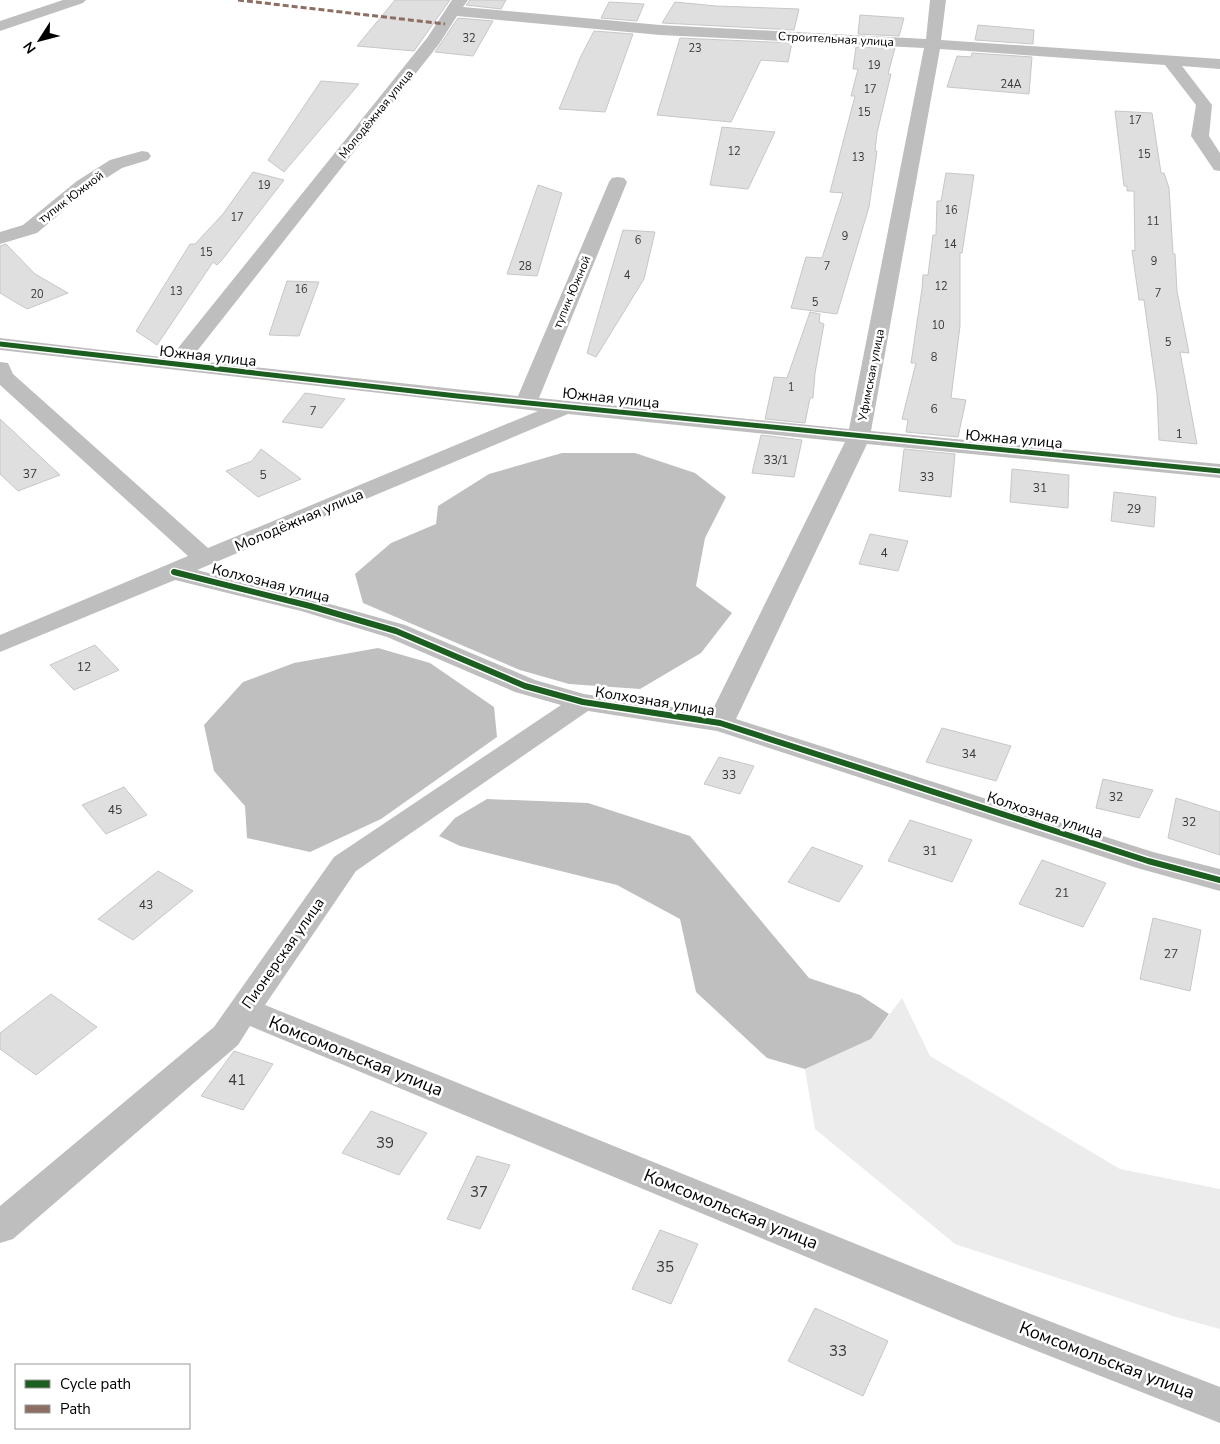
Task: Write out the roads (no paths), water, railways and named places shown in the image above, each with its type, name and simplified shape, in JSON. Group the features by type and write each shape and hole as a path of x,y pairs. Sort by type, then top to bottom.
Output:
{"street":[{"path":"0,26 78,0"},
{"name":"Уфимская улица","path":"720,723 859,436 933,44 938,0"},
{"name":"Строительная улица","path":"457,6 660,30 933,44 1220,64"},
{"name":"Молодёжная улица","path":"175,365 434,41 457,6"},
{"path":"1170,61 1204,105 1200,136 1220,166"},
{"name":"тупик Южной","path":"0,238 30,229 83,186 108,169 116,164 142,156"},
{"name":"тупик Южной","path":"526,402 618,182"},
{"name":"Южная улица","path":"0,344 175,365 526,402 1220,471"},
{"path":"0,368 4,377 205,559"},
{"name":"Молодёжная улица","path":"0,644 569,406"},
{"name":"Колхозная улица","path":"174,572 310,606 396,631 525,686 583,702 720,723 1148,861 1220,880"},
{"name":"Пионерская улица","path":"0,1228 226,1036 345,864 583,702"},
{"name":"Комсомольская улица","path":"244,1010 974,1309 1220,1405"}]}
